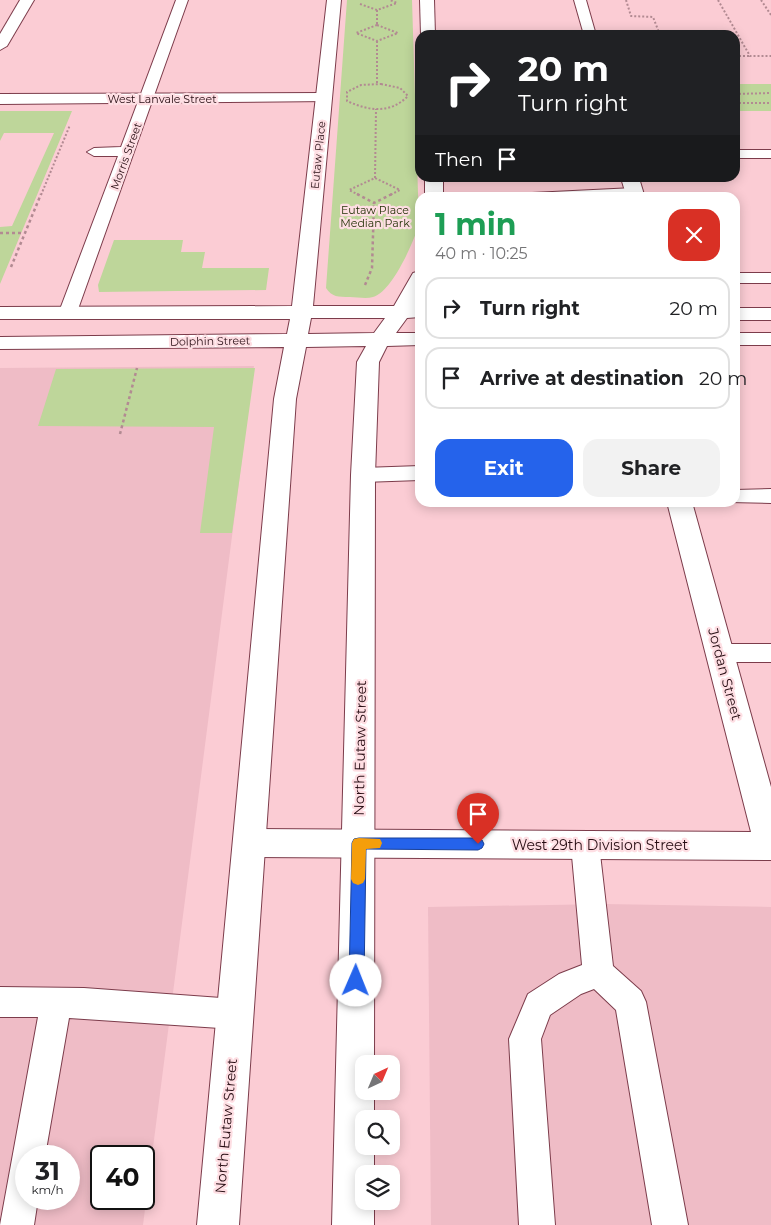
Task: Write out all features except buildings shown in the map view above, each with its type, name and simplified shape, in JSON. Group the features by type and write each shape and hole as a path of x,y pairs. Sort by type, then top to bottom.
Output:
{"street":[{"path":"0,46 27,0"},
{"name":"Eutaw Place","path":"302,311 334,0"},
{"path":"427,0 428,30"},
{"name":"West Lanvale Street","path":"0,99 324,98"},
{"path":"0,312 410,312 415,294"},
{"name":"North Eutaw Street","path":"218,1225 285,399 302,311"},
{"name":"North Eutaw Street","path":"353,1225 363,475 368,362 380,339 410,312"},
{"path":"740,314 771,314"},
{"name":"Dolphin Street","path":"0,344 415,339"},
{"path":"740,339 771,339"},
{"name":"Jordan Street","path":"680,507 771,846"},
{"name":"West 29th Division Street","path":"248,843 771,846"}],"lane":[{"name":"Morris Street","path":"68,312 182,0"},
{"path":"580,0 589,30"},
{"path":"94,152 128,151"},
{"path":"740,154 771,154"},
{"path":"599,192 633,189"},
{"path":"740,278 771,278"},
{"path":"363,475 415,473"},
{"path":"740,497 771,496"},
{"path":"719,653 771,653"},
{"path":"585,845 598,972 630,1002 670,1225"},
{"path":"537,1225 525,1039 539,1006 570,984 598,972"},
{"path":"0,1002 56,1002 235,1014"},
{"path":"30,1145 56,1002"},
{"path":"16,1225 19,1210"}],"path":[{"path":"366,0 358,3 377,10 397,3 390,0"},
{"path":"626,0 632,16 653,17 658,30"},
{"path":"718,0 735,30"},
{"path":"761,0 771,15"},
{"path":"377,10 377,25"},
{"path":"377,25 398,33 377,41 356,33 377,25"},
{"path":"740,38 750,56"},
{"path":"377,41 377,84"},
{"path":"740,56 771,56"},
{"path":"377,84 400,88 408,96 401,105 376,109 362,108 347,101 347,92 361,85 377,84"},
{"path":"740,94 771,94"},
{"path":"740,103 771,103"},
{"path":"375,178 376,109"},
{"path":"11,267 72,118"},
{"path":"374,203 400,190 375,178"},
{"path":"374,203 349,190 375,178"},
{"path":"364,287 371,276 372,268 374,203"},
{"path":"0,233 25,233"},
{"path":"120,434 139,362"}],"shaded area":[{"path":"254,366 153,1145 90,1145 90,1210 145,1210 143,1225 0,1225 0,368"},
{"path":"605,904 771,907 771,1225 431,1225 428,907"}],"green space":[{"name":"Eutaw Place Median Park","path":"347,0 412,0 415,182 418,182 418,192 415,192 415,235 401,266 380,293 367,298 342,297 336,296 326,288"},
{"path":"740,84 771,84 771,111 740,111"},
{"path":"0,111 72,111 0,284 0,227 12,226 54,133 4,133 0,141"},
{"path":"114,240 183,240 181,252 205,252 202,268 269,268 266,290 99,292 98,285"},
{"path":"255,368 232,533 200,533 214,427 38,426 56,369"}],"slow traffic":[{"path":"358,879 359,843 375,843"}],"route":[{"path":"356,981 359,843 478,844"}]}
